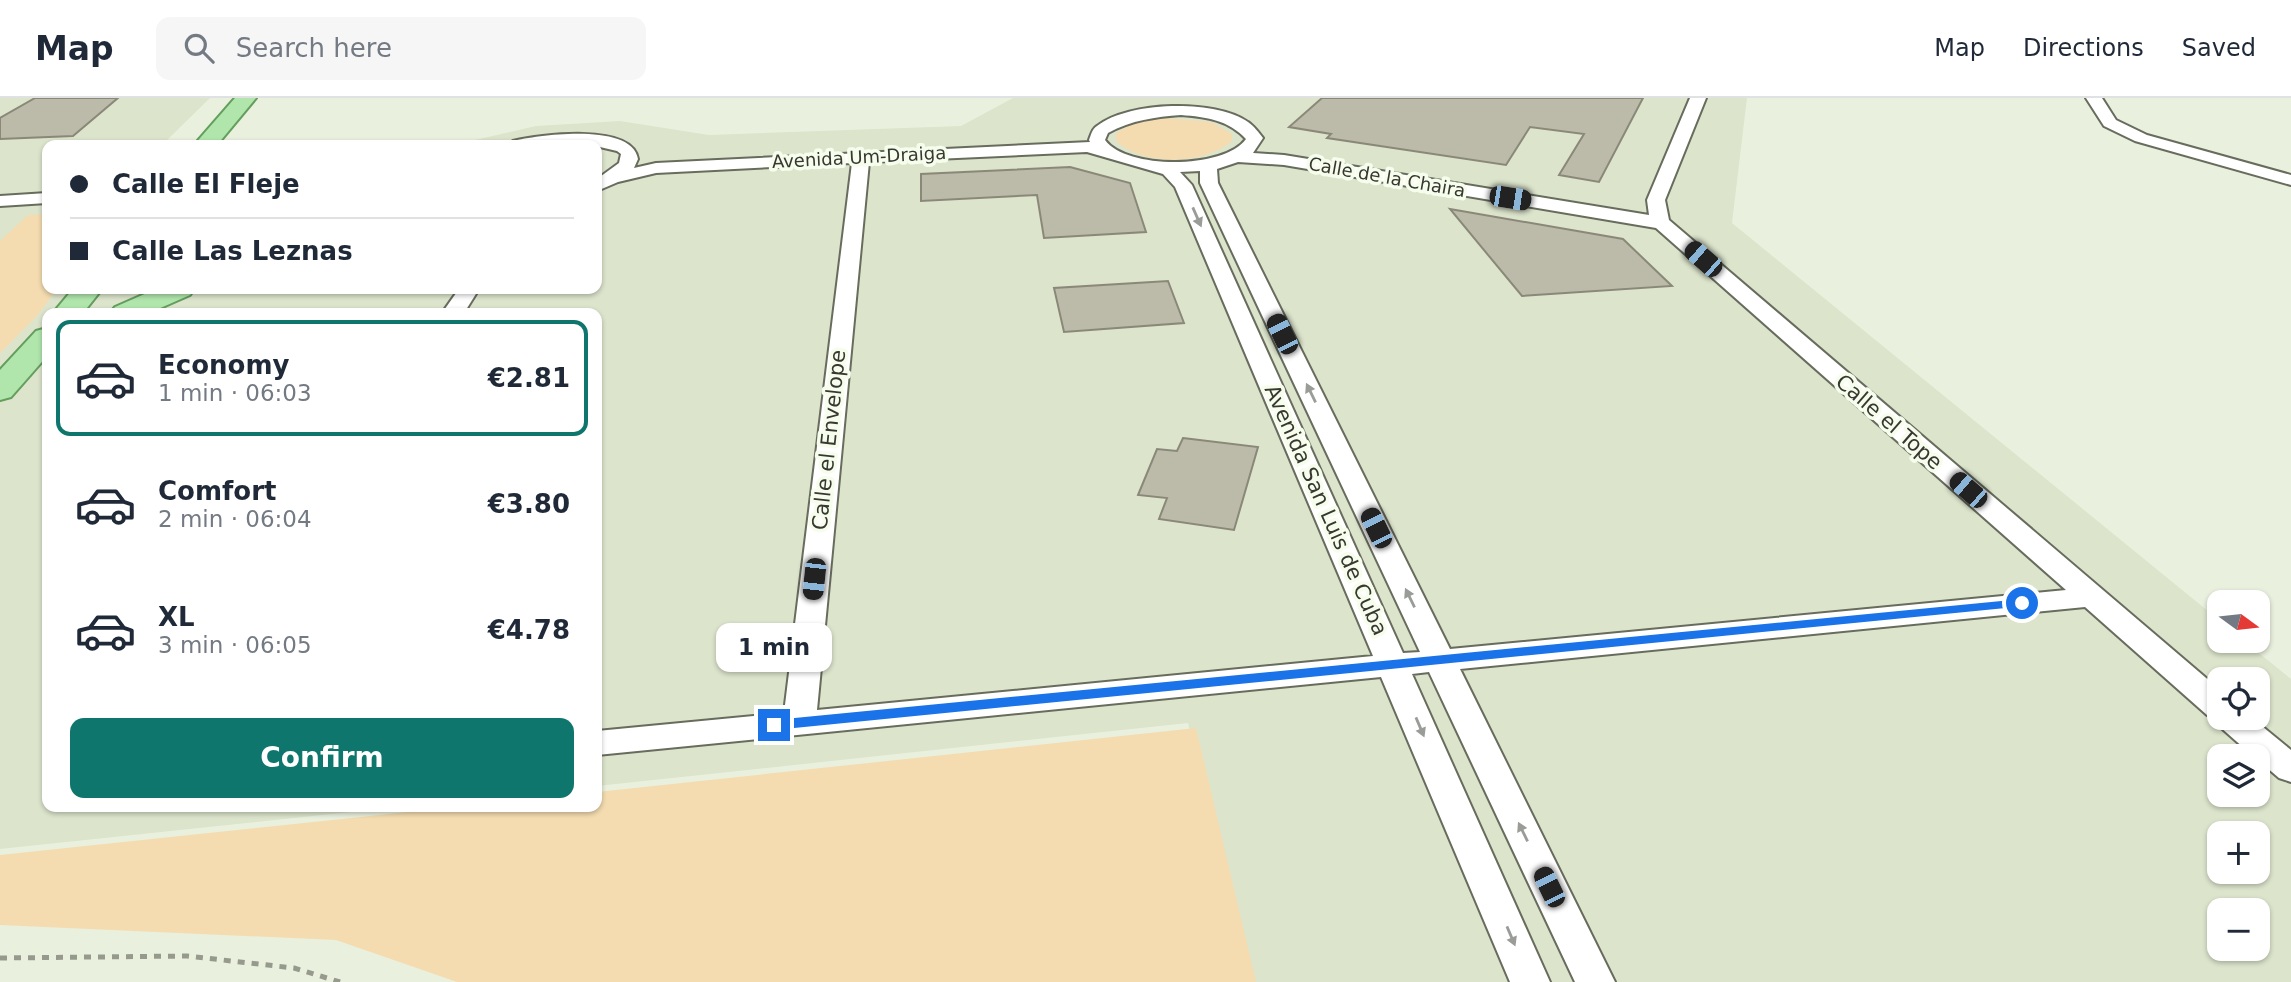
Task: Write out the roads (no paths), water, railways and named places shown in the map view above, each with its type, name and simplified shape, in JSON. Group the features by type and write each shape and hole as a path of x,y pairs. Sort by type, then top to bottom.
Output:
{"main road":[{"path":"209,140 246,98"},
{"path":"72,308 84,294"},
{"path":"136,308 169,294"},
{"path":"0,390 42,343"},
{"path":"0,419 42,374"}],"street":[{"path":"1171,111 1201,105 1213,98"},
{"path":"1660,216 1656,200 1698,98"},
{"path":"2094,98 2110,123 2141,138 2291,180"},
{"path":"1157,166 1214,163 1237,157 1251,148 1255,138 1249,129 1229,114 1228,109 1234,103"},
{"path":"1171,111 1237,121"},
{"name":"Avenida Um-Draiga","path":"602,142 611,143 628,152 663,157 1061,138 1101,130 1128,117 1171,111"},
{"path":"1101,130 1097,140 1104,150"},
{"name":"Calle de la Chaira","path":"1255,138 1293,151 1593,201 1660,216"},
{"name":"Avenida Um-Draiga","path":"572,140 589,140"},
{"name":"Avenida Um-Draiga","path":"602,184 615,177 656,168 1069,147 1104,150 1135,162 1157,166"},
{"path":"615,177 630,164 631,157 628,152"},
{"name":"Calle el Envelope","path":"799,723 860,157"},
{"name":"Calle de la Chaira","path":"1237,157 1284,160 1660,216"},
{"name":"Avenida San Luis de Cuba","path":"1214,163 1208,169 1209,183 1419,662 1530,982"},
{"name":"Avenida San Luis de Cuba","path":"1157,166 1169,170 1183,185 1419,662 1595,982"},
{"path":"0,190 42,188"},
{"path":"0,201 42,198"},
{"name":"Calle el Tope","path":"1660,216 2090,597 2207,697"},
{"path":"602,743 2090,597"},
{"path":"2245,730 2291,769"}]}
